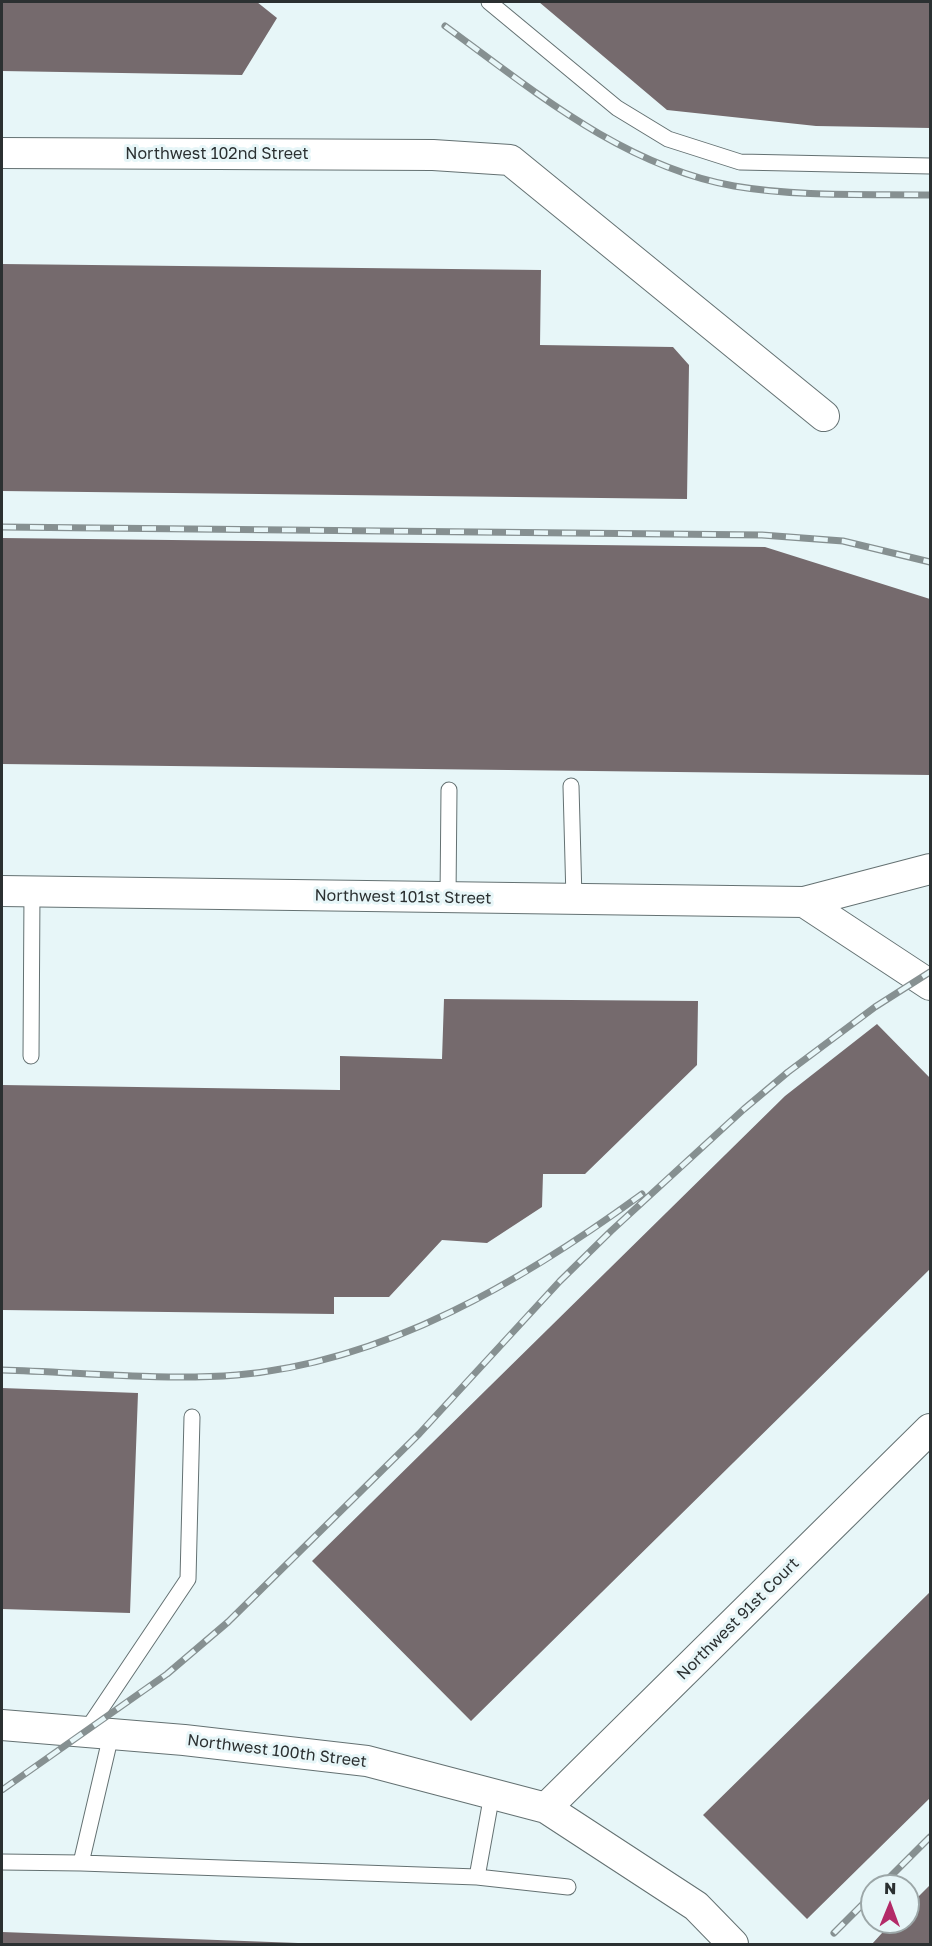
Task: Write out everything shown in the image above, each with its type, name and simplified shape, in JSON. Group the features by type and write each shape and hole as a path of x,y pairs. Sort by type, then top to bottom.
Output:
{"street":[{"name":"Northwest 102nd Street","path":"2,153 433,155 510,160 824,416"},
{"path":"804,902 930,869"},
{"name":"Northwest 101st Street","path":"2,891 804,902"},
{"path":"804,902 930,985"},
{"name":"Northwest 91st Court","path":"546,1808 930,1429"},
{"name":"Northwest 100th Street","path":"2,1725 367,1761 546,1808 696,1906 733,1944"}],"lane":[{"path":"489,2 617,108 668,140 740,162 930,166"},
{"path":"571,786 574,899"},
{"path":"448,897 449,790"},
{"path":"31,1056 32,892"},
{"path":"81,1863 98,1733 188,1579 192,1417"},
{"path":"477,1877 492,1794"},
{"path":"2,1862 477,1877 568,1887"}],"building":[{"path":"2,2 257,2 277,18 242,75 2,71"},
{"path":"539,2 930,2 930,128 816,126 667,110"},
{"path":"2,264 541,270 540,345 673,347 689,365 687,499 2,491"},
{"path":"2,538 765,547 930,599 930,775 2,764"},
{"path":"444,999 698,1001 697,1065 585,1174 543,1174 542,1207 487,1243 442,1240 389,1297 334,1297 334,1314 2,1310 2,1085 340,1090 340,1056 442,1059"},
{"path":"877,1024 930,1078 930,1269 471,1721 312,1561 785,1096"},
{"path":"2,1388 138,1393 130,1613 2,1609"},
{"path":"930,1592 930,1798 807,1919 703,1815"},
{"path":"930,1885 930,1944 872,1944 881,1934 920,1934 920,1895"},
{"path":"2,1932 298,1943 298,1944 2,1944"}],"railway":[{"path":"445,26 512,76 581,123 655,162 693,176 758,190 832,194 930,195"},
{"path":"2,527 762,535 843,541 930,562"},
{"path":"2,1790 167,1674 228,1622 419,1434 560,1281 611,1231 744,1109 788,1072 875,1007 930,972"},
{"path":"2,1370 149,1377 208,1377 292,1367 347,1353 400,1335 501,1286 550,1257 642,1194"},
{"path":"893,1874 930,1837"},
{"path":"834,1933 860,1907"}]}
